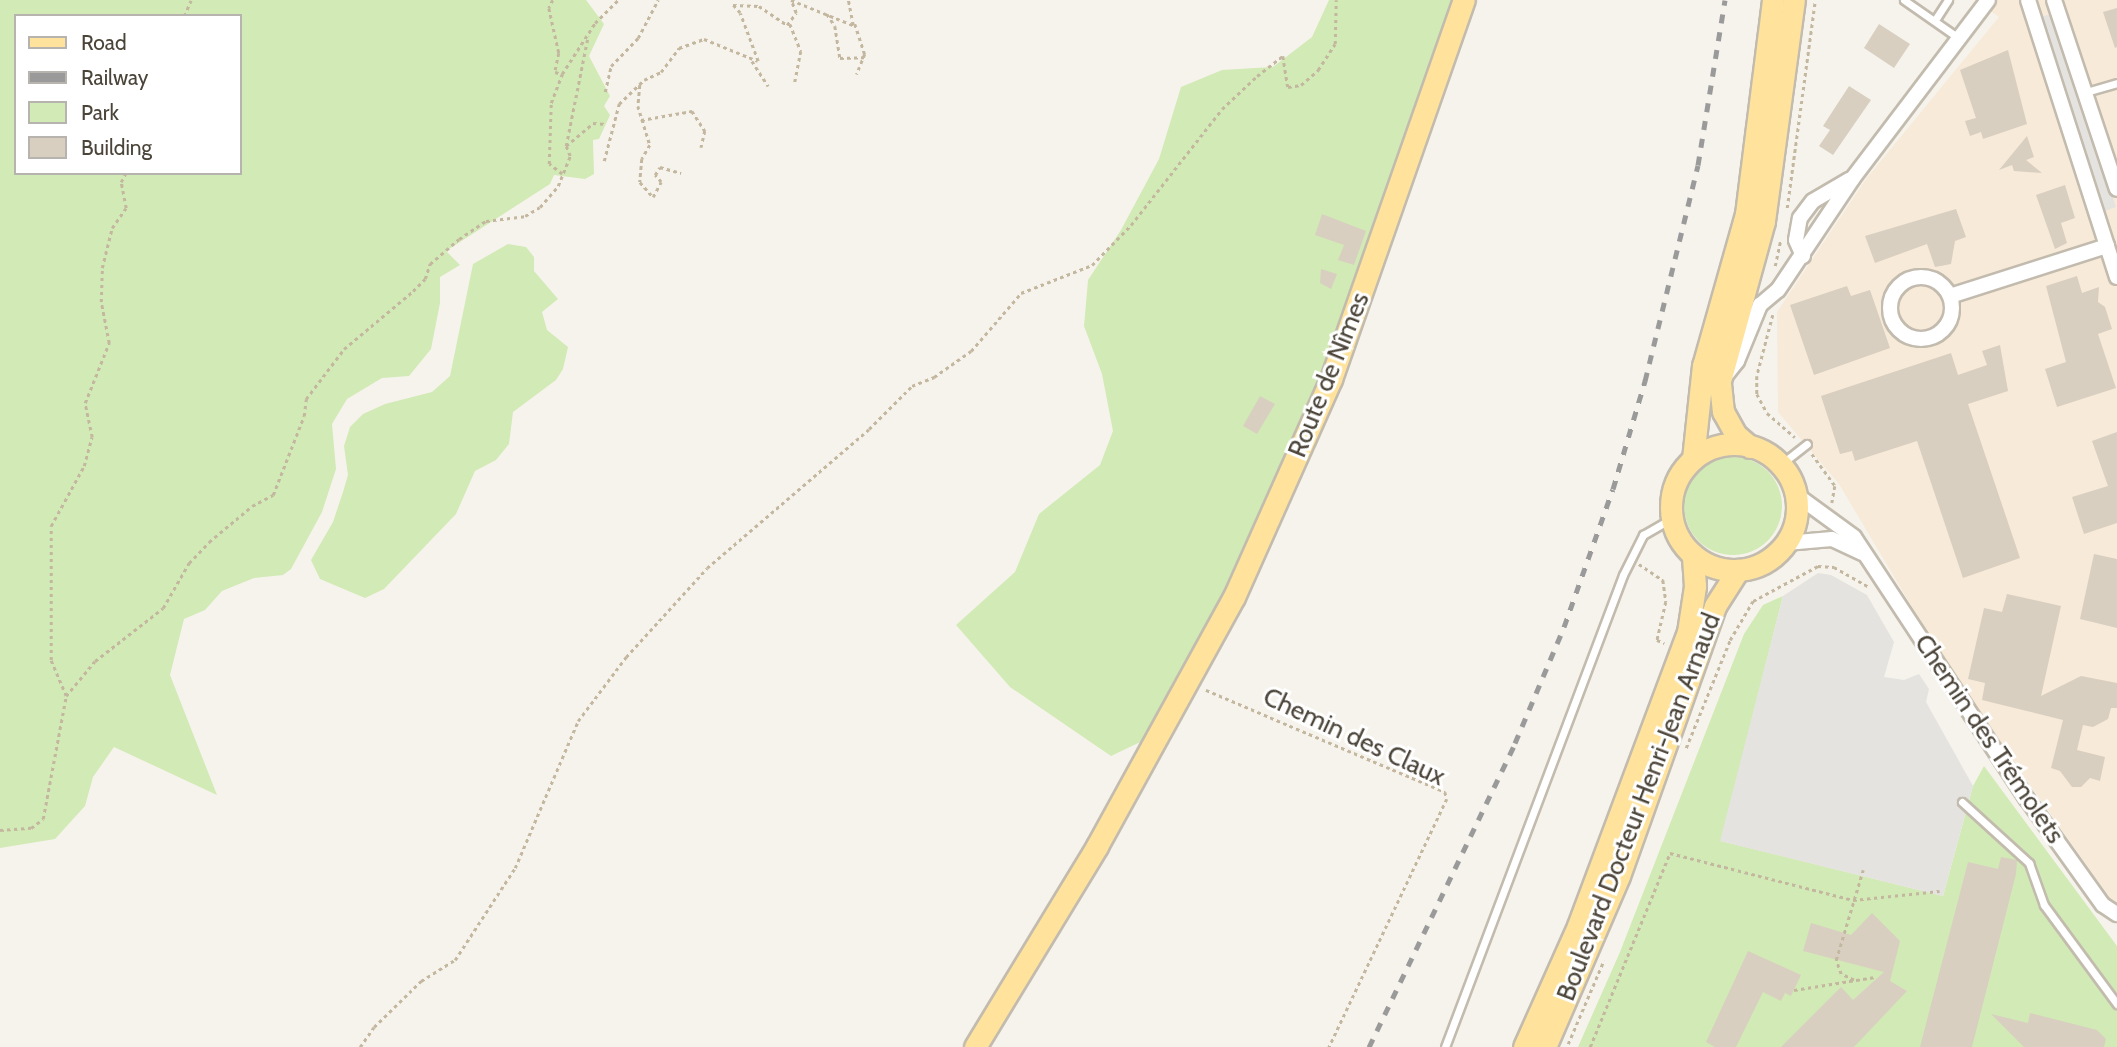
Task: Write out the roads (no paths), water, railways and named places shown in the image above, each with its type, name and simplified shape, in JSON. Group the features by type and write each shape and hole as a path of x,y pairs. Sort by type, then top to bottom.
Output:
{"main road":[{"name":"Route de Nîmes","path":"975,1047 1097,846 1234,597 1331,379 1464,0"},
{"path":"1693,459 1703,366 1746,214 1773,0"},
{"path":"1750,447 1720,446 1693,459 1675,484 1672,518 1682,543 1693,555 1715,567 1738,570 1771,558 1786,543 1795,522 1795,494 1780,465 1750,447 1737,435 1723,411 1720,381 1763,221 1794,0"},
{"name":"Boulevard Docteur Henri-Jean Arnaud","path":"1524,1047 1578,926 1688,632 1695,586 1693,555"},
{"name":"Boulevard Docteur Henri-Jean Arnaud","path":"1545,1047 1619,876 1715,606 1738,570"}],"street":[{"path":"1720,381 1737,361 1760,305 1778,290 1803,256 1853,178 1985,3 2001,0"},
{"path":"2028,0 2112,250"},
{"path":"2056,1 2117,189"},
{"path":"1803,256 1796,240 1797,227 1807,208 1853,178"},
{"path":"2117,228 2108,234 2117,277"},
{"path":"1950,296 2112,250"},
{"path":"1911,278 1937,281 1950,296 1950,320 1931,337 1914,338 1893,322 1892,296 1911,278"},
{"name":"Chemin des Trémolets","path":"1795,494 1844,528 1869,558 2027,799 2103,905 2117,914"},
{"name":"Chemin des Trémolets","path":"1786,543 1832,539 1869,558"}],"lane":[{"path":"1904,0 1957,37"},
{"path":"1935,20 1948,0"},
{"path":"2086,92 2117,83"},
{"path":"1780,465 1807,444"},
{"path":"1445,1047 1485,933 1630,559 1651,527 1672,518"},
{"path":"1962,802 2029,863 2044,905 2117,1004"}],"railway":[{"path":"1369,1047 1515,743 1564,627 1613,489 1645,381 1698,165 1725,0"}]}
